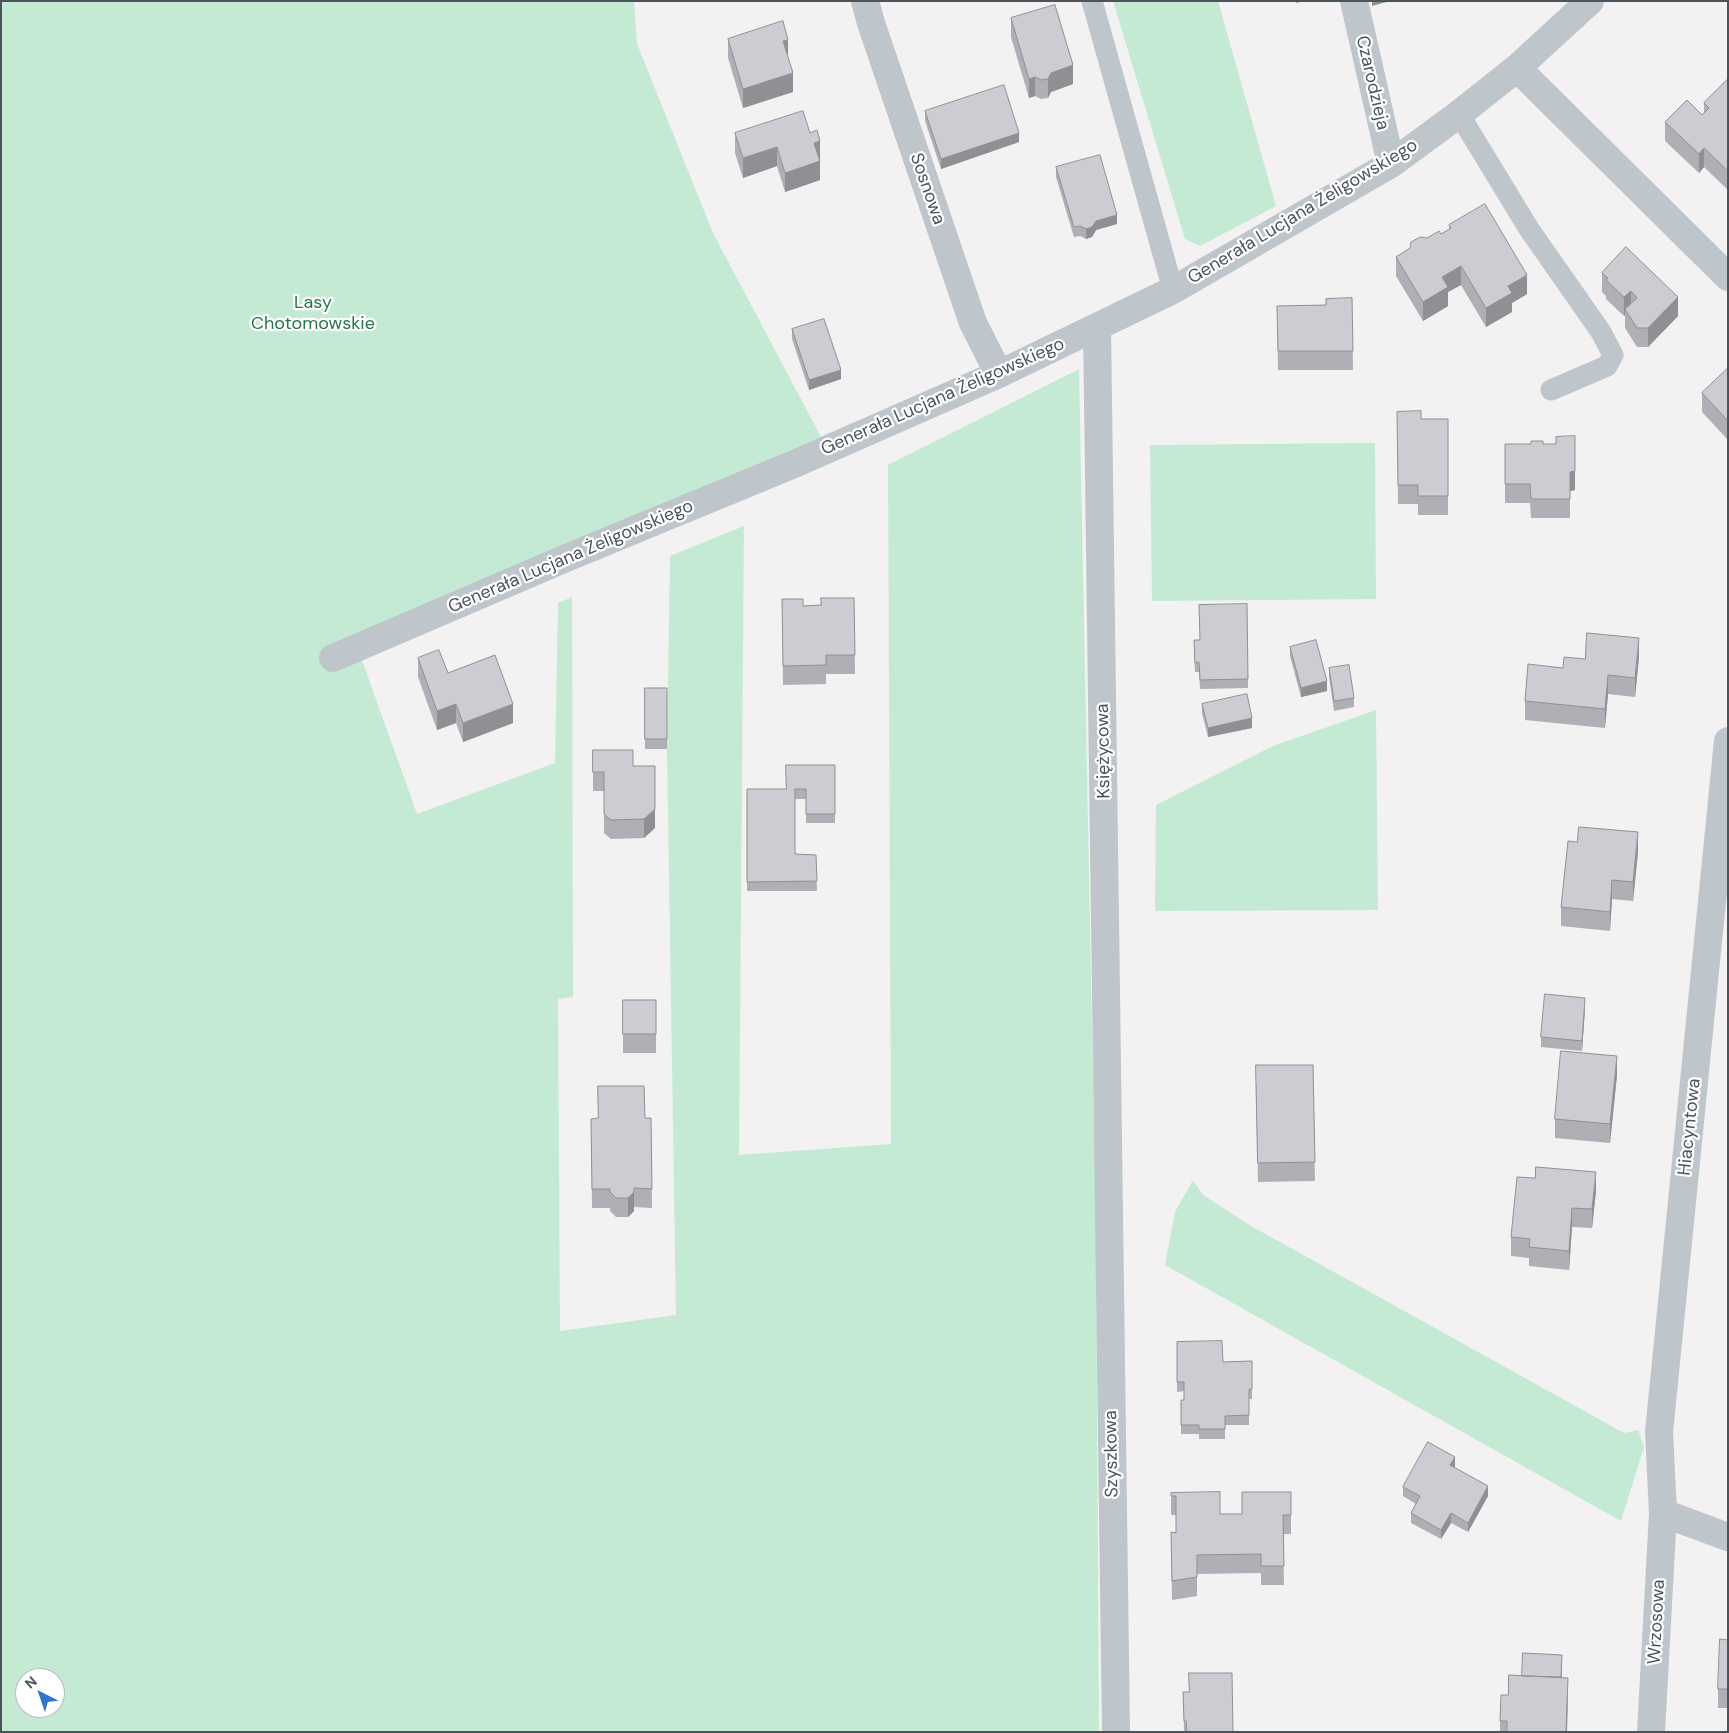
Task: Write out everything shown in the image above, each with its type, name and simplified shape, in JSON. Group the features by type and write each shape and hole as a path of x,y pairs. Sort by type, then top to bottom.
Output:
{"street":[{"name":"Sosnowa","path":"865,1 870,23 973,323 998,374"},
{"name":"Czarodzieja","path":"1354,1 1390,164"},
{"name":"Generała Lucjana Żeligowskiego","path":"333,658 794,464 998,374 1173,290 1390,164 1459,114 1517,68 1590,1"},
{"path":"1517,68 1728,277"},
{"name":"Księżycowa","path":"1097,326 1108,1176"},
{"name":"Hiacyntowa","path":"1663,1512 1660,1432 1728,741"},
{"name":"Szyszkowa","path":"1108,1176 1116,1732"},
{"path":"1663,1512 1728,1537"},
{"name":"Wrzosowa","path":"1651,1732 1663,1512"}],"lane":[{"path":"1092,1 1173,290"},
{"path":"1459,114 1529,229 1601,332 1613,355 1607,366 1550,390"}],"green space":[{"name":"Lasy Chotomowskie","path":"1,1 634,1 637,44 713,233 821,437 353,635 417,814 555,763 558,603 572,597 573,997 558,999 560,1331 676,1315 667,749 670,556 744,526 739,1155 891,1144 888,465 1079,369 1096,1229 1099,1732 1,1732"},
{"path":"1113,1 1218,1 1276,206 1200,246 1185,239"},
{"path":"1375,443 1376,599 1152,601 1150,445"},
{"path":"1376,710 1378,910 1155,911 1156,805 1273,746"},
{"path":"1193,1180 1203,1195 1251,1226 1624,1433 1638,1430 1644,1447 1621,1521 1165,1265 1175,1212"}],"building":[{"path":"1055,5 1073,65 1051,73 1048,79 1041,80 1035,77 1029,79 1011,18"},
{"path":"783,21 788,40 783,41 793,73 743,89 728,39"},
{"path":"1728,79 1728,171 1704,148 1699,154 1665,122 1687,100 1702,115 1709,108 1704,103"},
{"path":"1004,85 1019,133 941,159 925,111"},
{"path":"803,111 810,133 817,130 820,141 814,143 820,161 785,173 777,147 743,158 735,133"},
{"path":"1100,155 1117,215 1096,221 1092,227 1086,229 1080,226 1074,227 1056,167"},
{"path":"1485,204 1527,275 1508,286 1512,293 1486,308 1461,266 1442,277 1448,287 1423,302 1396,257 1410,248 1411,242 1420,237 1427,238 1439,231 1441,234 1451,228 1449,225"},
{"path":"1626,247 1678,297 1648,328 1637,328 1625,309 1637,298 1631,291 1624,297 1606,280 1608,278 1602,273"},
{"path":"1352,298 1353,351 1278,351 1277,306 1326,305 1326,299"},
{"path":"824,319 841,370 809,380 792,329"},
{"path":"1728,368 1728,421 1702,393"},
{"path":"1421,411 1421,419 1448,419 1448,496 1418,496 1418,485 1398,485 1397,412"},
{"path":"1575,436 1575,471 1570,472 1570,499 1531,499 1530,484 1505,484 1505,444 1531,444 1531,441 1543,441 1543,444 1556,444 1556,437"},
{"path":"821,598 854,598 855,655 826,655 826,665 783,666 782,599 803,599 803,606 821,605"},
{"path":"1247,604 1248,679 1200,680 1199,662 1195,663 1194,640 1200,640 1199,605"},
{"path":"1587,633 1639,638 1635,678 1608,675 1605,709 1525,701 1528,664 1563,668 1564,657 1585,659"},
{"path":"1316,640 1327,681 1301,688 1290,647"},
{"path":"439,650 448,673 495,655 513,704 463,723 456,704 437,711 418,658"},
{"path":"1349,665 1354,698 1334,701 1329,668"},
{"path":"645,688 667,688 667,739 645,739"},
{"path":"1247,694 1252,718 1208,728 1202,704"},
{"path":"593,750 633,750 633,766 655,766 655,809 644,819 611,820 604,814 604,772 593,772"},
{"path":"786,765 835,765 835,814 806,814 806,789 795,789 795,854 816,855 817,881 747,882 747,789 786,789"},
{"path":"1579,827 1638,832 1633,882 1612,880 1610,912 1561,907 1568,841 1577,842"},
{"path":"1545,994 1585,998 1582,1041 1541,1037"},
{"path":"623,1000 656,1000 656,1034 623,1034"},
{"path":"1561,1051 1617,1056 1610,1124 1555,1119"},
{"path":"1256,1065 1313,1065 1315,1162 1258,1163"},
{"path":"598,1086 644,1086 645,1118 651,1118 652,1189 634,1188 634,1192 628,1198 616,1198 610,1192 610,1189 592,1189 591,1119 598,1118"},
{"path":"1536,1167 1596,1172 1592,1209 1572,1208 1569,1251 1529,1247 1530,1239 1511,1237 1517,1177 1535,1178"},
{"path":"1222,1341 1223,1362 1252,1361 1252,1389 1249,1389 1249,1415 1225,1416 1225,1429 1199,1429 1199,1425 1181,1425 1181,1400 1184,1400 1184,1382 1177,1382 1177,1342"},
{"path":"1428,1442 1455,1457 1450,1465 1488,1486 1468,1523 1451,1513 1441,1530 1411,1513 1420,1496 1403,1487"},
{"path":"1220,1492 1220,1514 1242,1514 1242,1492 1291,1492 1291,1515 1283,1515 1284,1566 1261,1566 1261,1554 1197,1555 1197,1577 1172,1581 1171,1532 1176,1533 1176,1496 1171,1496 1171,1493"},
{"path":"1720,1639 1728,1640 1728,1689 1718,1689"},
{"path":"1523,1653 1562,1655 1561,1677 1522,1676"},
{"path":"1189,1673 1232,1673 1233,1732 1187,1732 1186,1721 1184,1721 1183,1692 1189,1692"},
{"path":"1509,1675 1568,1678 1566,1732 1507,1732 1507,1721 1500,1721 1501,1695 1508,1695"}]}
